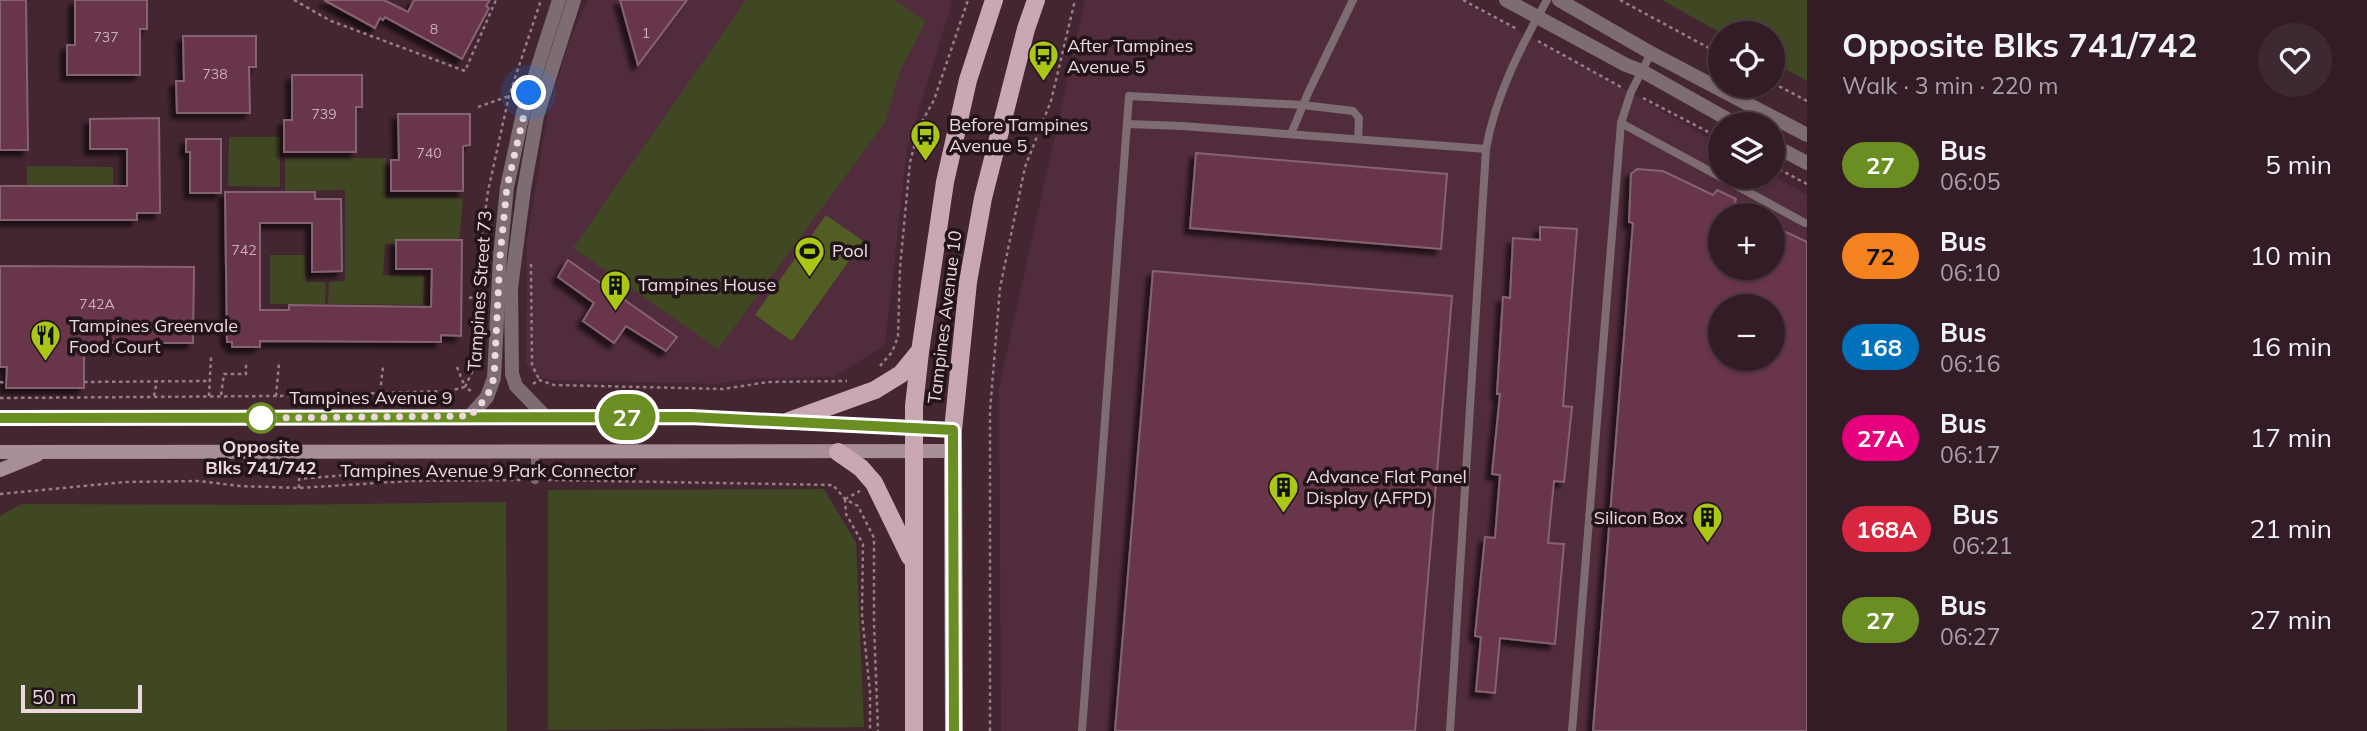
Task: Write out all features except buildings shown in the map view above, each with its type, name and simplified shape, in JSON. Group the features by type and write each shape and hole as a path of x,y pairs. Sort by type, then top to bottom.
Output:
{"main road":[{"name":"Tampines Avenue 10","path":"914,731 914,406 945,182 968,80 994,0"},
{"name":"Tampines Avenue 10","path":"954,731 953,430 968,282 984,198 1026,29 1036,0"},
{"path":"789,421 875,390 901,374 920,352"},
{"name":"Tampines Avenue 9","path":"0,418 690,417 953,430"},
{"path":"0,470 44,451"},
{"path":"0,452 953,451"},
{"path":"838,452 861,468 874,483 912,563"}],"street":[{"name":"Tampines Street 73","path":"470,416 487,397 496,363 500,257 507,187 523,113 559,0"},
{"name":"Tampines Street 73","path":"516,386 510,364 511,288 524,189 537,116 574,0"},
{"path":"1506,0 1715,112"},
{"path":"1559,0 1651,53 1807,135"},
{"path":"1785,151 1807,163"},
{"path":"516,386 545,416"}],"lane":[{"path":"1291,134 1353,0"},
{"path":"1450,731 1486,149 1498,100 1547,0"},
{"path":"1572,731 1621,123 1632,92 1651,53"},
{"path":"1082,731 1129,96 1353,111 1359,118 1358,139"},
{"path":"1621,123 1805,223"},
{"path":"1127,124 1486,149"},
{"path":"535,452 535,480"}],"path":[{"path":"294,0 331,21 466,71 496,0"},
{"path":"874,371 892,352 898,337 900,268 910,162 920,125 934,100 968,0"},
{"path":"990,731 990,424 1000,288 1025,167 1051,101 1075,0"},
{"path":"1463,0 1708,132"},
{"path":"1620,0 1708,48"},
{"path":"1785,89 1807,101"},
{"path":"478,107 509,96"},
{"path":"1785,172 1807,184"},
{"path":"531,263 532,365 539,380 554,385 723,389 768,382 850,381"},
{"path":"469,298 478,297"},
{"path":"209,396 211,357"},
{"path":"221,396 224,374 246,374 246,361"},
{"path":"276,396 279,363"},
{"path":"380,393 383,367"},
{"path":"457,367 466,387 477,395 487,397"},
{"path":"155,396 157,380"},
{"path":"516,386 530,385 539,380"},
{"path":"85,382 211,381"},
{"path":"0,382 6,383"},
{"path":"0,398 276,396 448,391 466,387"},
{"path":"310,395 310,399 358,398"},
{"path":"299,488 299,480 358,474"},
{"name":"Tampines Avenue 9 Park Connector","path":"0,494 125,482 199,481 240,486 299,488 409,481 535,480 833,485 845,499"},
{"path":"845,499 846,514 863,544 862,615 870,692 870,731"},
{"path":"845,499 858,506 873,538 878,731"}],"shaded area":[{"path":"588,0 953,0 907,149 885,345 834,377 750,379 718,384 549,380 535,375 526,364 527,240 549,106 571,37"},
{"path":"746,0 895,0 926,21 899,73 886,121 718,349 573,248"},
{"path":"1085,0 1461,0 1609,80 1708,138 1708,189 1785,189 1785,183 1807,195 1807,731 1001,731 999,388"},
{"path":"1662,0 1807,0 1807,81 1785,69 1785,21 1708,21 1708,26"},
{"path":"229,137 280,137 280,187 228,186"},
{"path":"285,158 386,158 386,198 463,198 459,244 385,244 383,275 424,276 423,305 328,304 329,282 345,281 345,190 285,191"},
{"path":"27,166 113,167 113,189 27,188"},
{"name":"Pool","path":"826,215 863,241 792,341 755,315"},
{"path":"270,255 305,255 306,282 326,282 325,304 270,304"},
{"path":"824,489 856,543 864,727 548,730 548,490"},
{"path":"506,502 507,731 0,731 0,516 21,504"}],"bus line":[{"name":"27","path":"0,418 690,417 953,430 954,731"}],"place":[{"name":"After Tampines Avenue 5","path":"1044,83"},
{"name":"Before Tampines Avenue 5","path":"926,162"},
{"name":"Pool","path":"809,278"},
{"name":"Tampines House","path":"615,312"},
{"name":"Tampines Greenvale Food Court","path":"46,363"},
{"name":"Opposite Blks 741/742","path":"261,418"},
{"name":"Advance Flat Panel Display (AFPD)","path":"1283,514"},
{"name":"Silicon Box","path":"1707,545"}],"route":[{"path":"261,418 470,416 487,397 496,363 498,288 507,187 529,93"}]}
